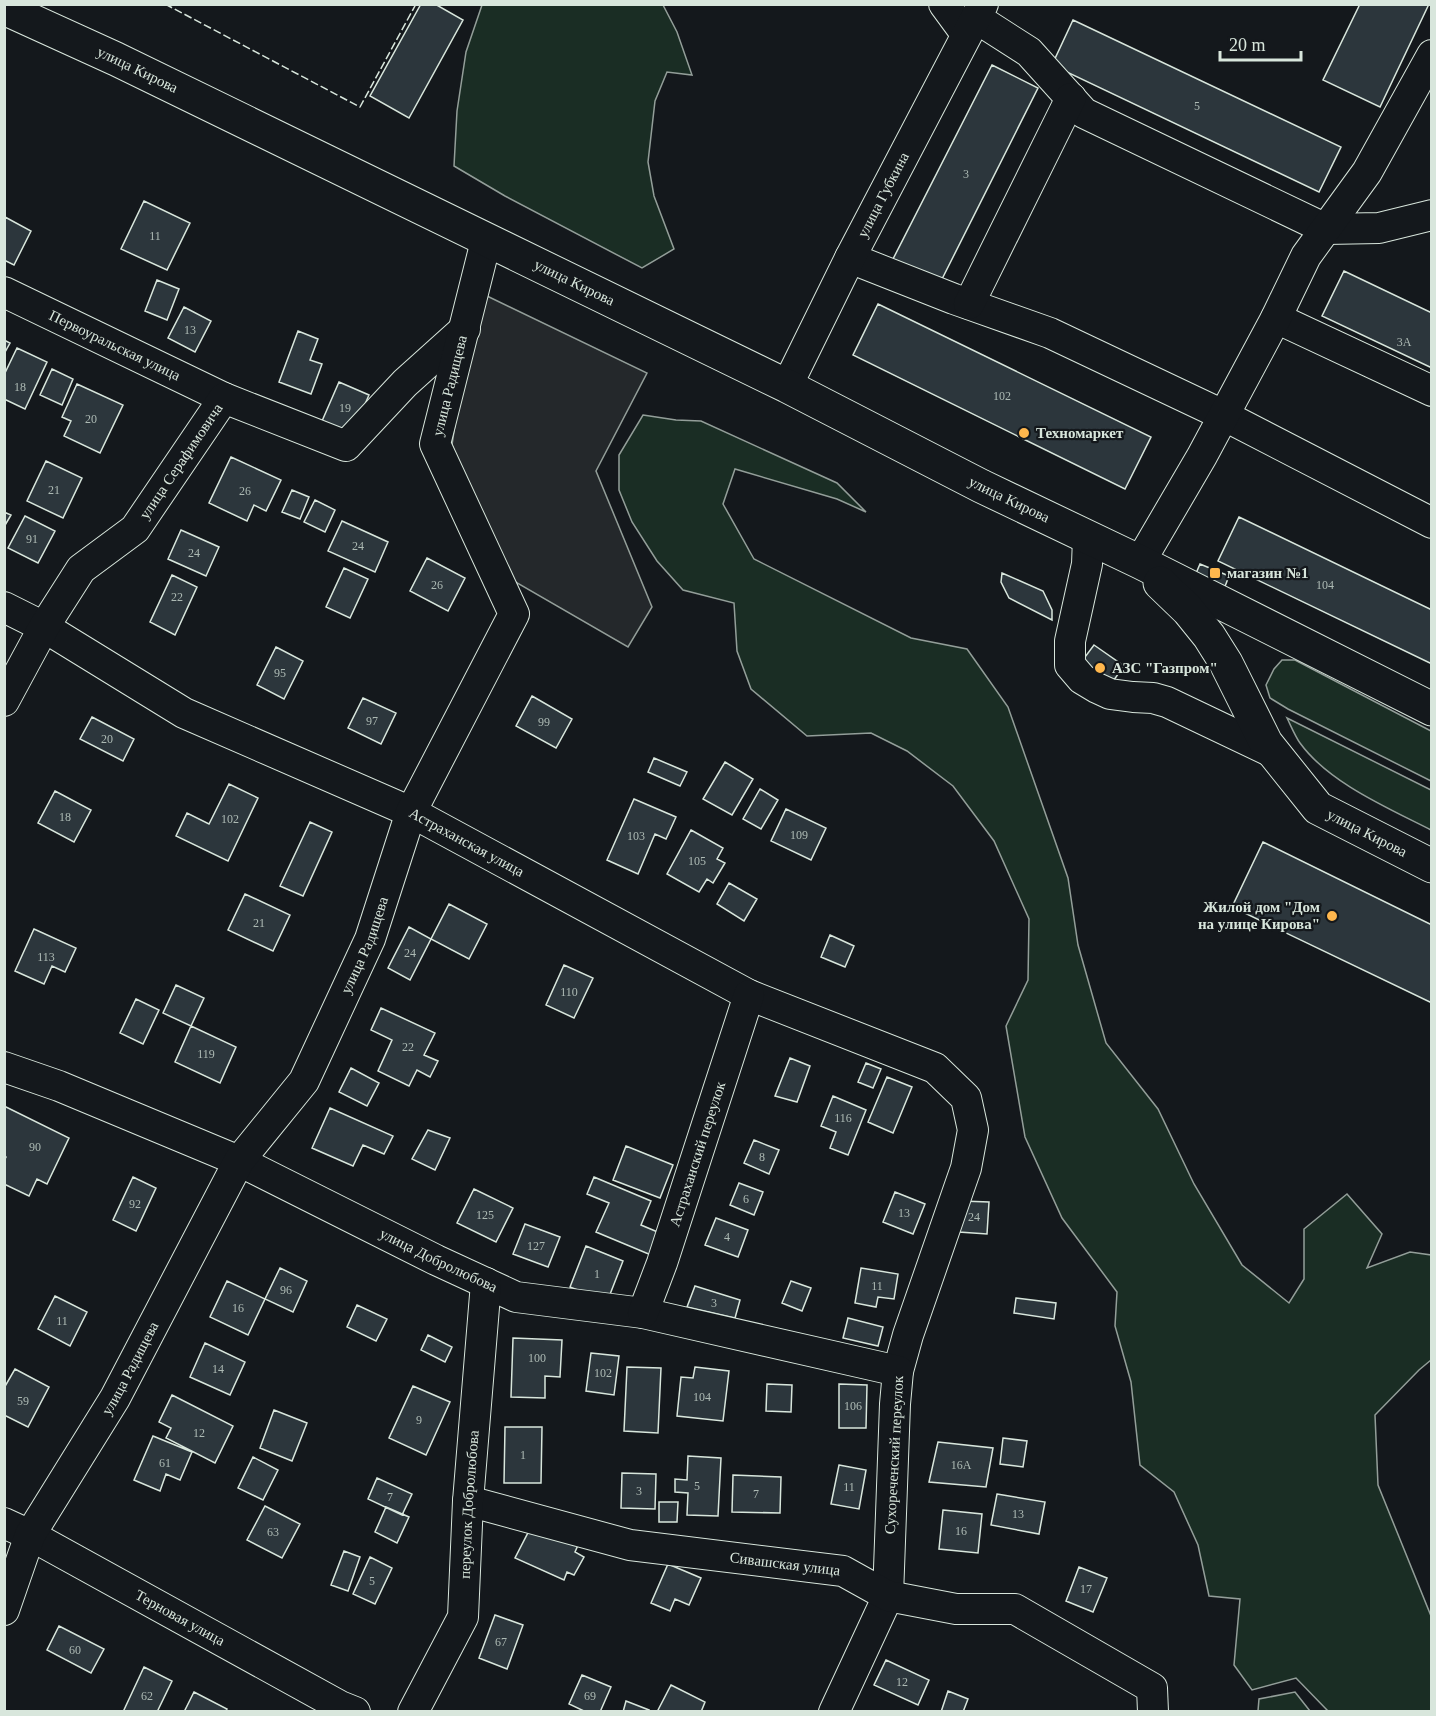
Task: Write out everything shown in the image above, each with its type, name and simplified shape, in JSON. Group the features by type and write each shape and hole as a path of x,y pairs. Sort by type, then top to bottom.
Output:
{"main road":[{"name":"улица Кирова","path":"4,8 116,59 787,386 981,486 1140,562 1431,709"},
{"name":"улица Кирова","path":"1140,562 1188,610 1209,636 1226,663 1266,743 1318,808 1431,866"}],"street":[{"path":"944,4 975,19 1029,52 1084,113 1326,229 1379,228 1431,215"},
{"name":"улица Губкина","path":"787,386 850,258 975,19"},
{"path":"1140,562 1202,456 1276,318 1306,256 1367,172 1431,55"},
{"path":"969,304 1071,99"},
{"name":"улица Радищева","path":"4,1610 17,1529 115,1398 239,1161 304,1081 370,939 411,812 514,614 435,444 486,241"},
{"path":"850,258 1050,333 1223,415 1431,523"},
{"name":"Первоуральская улица","path":"4,292 224,398"},
{"path":"1276,318 1431,391"},
{"name":"улица Серафимовича","path":"4,701 44,627 81,569 135,529 224,398 346,446 405,383 465,329"},
{"path":"1088,538 1088,564 1070,641 1070,665 1074,672 1110,694 1154,698 1167,702 1274,753"},
{"name":"Астраханская улица","path":"4,607 44,627 184,713 411,812 749,995 935,1068"},
{"name":"Астраханский переулок","path":"643,1312 662,1263 749,995"},
{"name":"улица Добролюбова","path":"4,1067 59,1086 239,1161 516,1297 643,1312 898,1371"},
{"name":"Сухореченский переулок","path":"834,1712 888,1596 898,1371 908,1335 966,1168 973,1130 966,1098 935,1068"},
{"name":"переулок Добролюбова","path":"413,1712 463,1617 468,1501 486,1283"},
{"name":"Сивашская улица","path":"468,1501 630,1545 843,1571 888,1596 956,1610 1015,1609 1152,1700"},
{"name":"Терновая улица","path":"17,1529 340,1706 355,1712"}],"green space":[{"path":"482,5 663,5 677,32 692,75 667,72 655,101 648,162 654,196 674,249 642,268 505,196 454,166 457,111 466,52"},
{"path":"643,415 701,421 837,483 866,512 837,499 735,469 723,504 754,559 911,638 967,649 1008,707 1068,878 1078,945 1106,1043 1158,1109 1194,1184 1242,1265 1289,1303 1304,1279 1304,1229 1347,1194 1382,1234 1367,1268 1410,1252 1431,1255 1431,1360 1375,1415 1378,1485 1431,1616 1431,1711 1328,1711 1296,1678 1252,1690 1234,1665 1240,1599 1209,1596 1198,1545 1174,1492 1140,1465 1131,1382 1115,1326 1117,1292 1062,1218 1025,1137 1006,1026 1028,980 1029,919 994,841 953,786 907,751 871,733 807,736 751,689 737,651 734,603 683,590 657,561 632,522 619,490 619,455"},
{"path":"1282,660 1295,660 1431,731 1431,781 1270,698 1266,685 1274,669"},
{"path":"1287,718 1431,790 1431,830 1360,793 1327,770 1300,743"},
{"path":"1295,1692 1310,1711 1258,1711 1259,1699"}],"shaded area":[{"path":"487,296 647,373 596,471 652,607 628,647 505,576 452,445 463,370"}],"building":[{"path":"421,4 435,4 463,20 409,118 370,96"},
{"path":"1360,4 1429,4 1380,107 1323,80"},
{"path":"1073,20 1341,147 1319,192 1052,65"},
{"path":"992,65 1038,88 940,283 893,259"},
{"path":"144,201 190,223 167,270 121,249"},
{"path":"5,217 31,231 14,265 4,260"},
{"path":"1344,271 1432,313 1432,368 1322,316"},
{"path":"157,280 179,289 167,320 145,311"},
{"path":"878,304 1151,437 1125,489 853,355"},
{"path":"184,307 211,321 195,352 168,338"},
{"path":"298,331 318,339 310,360 322,364 311,394 279,382"},
{"path":"4,340 10,343 4,354"},
{"path":"17,348 47,362 25,409 4,399 4,375"},
{"path":"52,369 73,379 62,405 40,395"},
{"path":"339,382 369,395 352,434 322,421"},
{"path":"77,384 123,405 100,453 64,436 71,421 62,417"},
{"path":"231,457 281,480 266,511 254,505 247,521 209,503"},
{"path":"46,461 82,478 63,518 27,501"},
{"path":"292,490 309,497 300,519 282,512"},
{"path":"315,500 335,510 325,532 304,522"},
{"path":"4,512 11,515 4,527"},
{"path":"25,516 55,531 38,563 8,548"},
{"path":"1239,517 1432,610 1432,664 1218,561"},
{"path":"342,521 388,542 375,572 328,551"},
{"path":"181,530 219,547 206,576 168,559"},
{"path":"427,558 465,578 448,611 410,591"},
{"path":"1200,564 1229,576 1224,589 1194,578"},
{"path":"344,568 368,579 350,618 326,607"},
{"path":"1002,573 1043,591 1052,610 1052,620 1009,598 1001,582"},
{"path":"172,575 197,587 175,635 150,622"},
{"name":"АЗС \"Газпром\"","path":"1094,645 1124,666 1106,691 1076,669"},
{"path":"276,647 303,661 284,699 257,685"},
{"path":"532,696 572,719 556,748 516,726"},
{"path":"363,698 396,713 381,744 348,728"},
{"path":"92,717 134,739 123,761 80,739"},
{"path":"654,758 687,772 680,786 648,772"},
{"path":"725,762 753,779 732,815 703,799"},
{"path":"229,784 258,798 228,861 176,836 187,813 209,824"},
{"path":"760,789 778,800 761,829 743,819"},
{"path":"55,791 91,810 74,842 38,823"},
{"path":"634,799 676,817 666,839 655,834 638,874 607,860"},
{"path":"786,809 826,828 811,860 771,841"},
{"path":"310,822 332,832 303,896 280,886"},
{"path":"691,830 723,848 717,859 725,863 713,883 707,879 699,892 667,874"},
{"name":"Жилой дом \"Дом на улице Кирова\"","path":"1263,842 1432,925 1432,1003 1232,907"},
{"path":"729,883 757,899 744,921 717,904"},
{"path":"245,894 290,915 273,951 228,930"},
{"path":"449,904 487,924 469,959 431,939"},
{"path":"409,927 431,939 410,980 388,968"},
{"path":"34,929 76,948 65,972 52,966 44,984 15,971"},
{"path":"830,935 854,946 845,967 821,957"},
{"path":"564,965 593,978 574,1018 546,1005"},
{"path":"176,985 204,998 191,1026 163,1013"},
{"path":"136,999 159,1010 143,1044 120,1033"},
{"path":"381,1008 435,1033 424,1055 438,1061 430,1077 417,1070 409,1086 378,1071 392,1040 371,1030"},
{"path":"191,1026 236,1047 220,1083 175,1062"},
{"path":"790,1058 810,1066 797,1102 775,1096"},
{"path":"866,1063 881,1069 873,1088 858,1082"},
{"path":"351,1068 379,1083 367,1106 339,1092"},
{"path":"887,1077 912,1087 893,1133 868,1122"},
{"path":"833,1096 866,1110 848,1155 830,1148 836,1132 821,1126"},
{"path":"4,1106 69,1138 47,1184 37,1179 29,1196 4,1184 6,1157 4,1156"},
{"path":"330,1108 393,1136 384,1154 363,1145 353,1166 312,1148"},
{"path":"428,1130 450,1138 435,1170 412,1159"},
{"path":"754,1140 779,1150 769,1174 744,1163"},
{"path":"626,1146 673,1165 660,1198 613,1180"},
{"path":"133,1177 156,1188 136,1231 113,1220"},
{"path":"594,1177 651,1201 641,1225 660,1233 651,1255 596,1232 609,1203 587,1194"},
{"path":"739,1183 763,1192 754,1215 730,1205"},
{"path":"474,1189 513,1208 496,1242 457,1223"},
{"path":"895,1192 925,1204 913,1234 883,1222"},
{"path":"961,1201 989,1202 987,1234 959,1232"},
{"path":"716,1218 748,1230 738,1257 705,1245"},
{"path":"525,1224 560,1237 548,1267 513,1254"},
{"path":"586,1246 623,1261 607,1302 570,1287"},
{"path":"280,1268 307,1281 293,1312 265,1299"},
{"path":"861,1268 898,1274 894,1299 878,1297 876,1307 855,1303"},
{"path":"227,1281 265,1299 248,1335 210,1317"},
{"path":"791,1281 811,1288 802,1311 782,1303"},
{"path":"695,1286 740,1300 735,1318 687,1307"},
{"path":"55,1296 87,1312 70,1346 38,1329"},
{"path":"1016,1298 1056,1303 1054,1319 1014,1313"},
{"path":"357,1305 387,1319 376,1341 347,1327"},
{"path":"848,1318 883,1327 878,1346 843,1338"},
{"path":"428,1335 452,1347 445,1362 421,1350"},
{"path":"513,1338 562,1340 560,1377 545,1376 545,1398 511,1397"},
{"path":"205,1343 245,1362 230,1395 190,1377"},
{"path":"591,1353 619,1356 614,1395 586,1391"},
{"path":"627,1367 661,1368 658,1433 624,1431"},
{"path":"695,1367 729,1371 723,1421 677,1416 681,1377 693,1378"},
{"path":"15,1369 49,1387 28,1427 4,1415 4,1388"},
{"path":"767,1384 792,1385 791,1412 766,1411"},
{"path":"839,1384 867,1385 866,1428 839,1428"},
{"path":"413,1386 450,1402 426,1455 389,1438"},
{"path":"172,1395 233,1426 215,1463 166,1438 171,1428 159,1422"},
{"path":"274,1410 307,1423 292,1461 260,1448"},
{"path":"505,1427 542,1427 541,1483 504,1483"},
{"path":"153,1436 192,1452 180,1480 166,1474 160,1491 134,1480"},
{"path":"1003,1438 1027,1441 1023,1467 1000,1464"},
{"path":"938,1442 993,1448 986,1487 929,1482"},
{"path":"688,1456 721,1458 718,1516 687,1515 688,1493 675,1492 675,1479 687,1480"},
{"path":"253,1457 278,1470 263,1500 238,1488"},
{"path":"839,1465 866,1470 859,1509 831,1504"},
{"path":"622,1473 656,1474 655,1509 621,1508"},
{"path":"733,1475 781,1477 780,1513 732,1512"},
{"path":"377,1478 412,1494 402,1515 368,1499"},
{"path":"997,1494 1045,1502 1039,1534 991,1525"},
{"path":"659,1502 678,1502 677,1522 659,1522"},
{"path":"265,1506 300,1524 282,1558 247,1540"},
{"path":"386,1507 409,1517 397,1543 375,1532"},
{"path":"943,1510 982,1514 978,1553 939,1549"},
{"path":"533,1523 579,1543 575,1552 584,1557 574,1575 567,1572 564,1580 515,1558"},
{"path":"344,1551 360,1557 348,1591 331,1585"},
{"path":"370,1557 392,1568 375,1604 353,1594"},
{"path":"668,1564 701,1578 689,1605 675,1599 670,1611 651,1603"},
{"path":"1079,1567 1107,1578 1093,1612 1066,1601"},
{"path":"495,1615 523,1625 507,1669 479,1658"},
{"path":"59,1626 104,1649 91,1673 47,1650"},
{"path":"886,1660 929,1680 918,1705 874,1685"},
{"path":"144,1667 172,1681 157,1712 123,1712"},
{"path":"582,1675 611,1687 600,1712 586,1712 569,1704"},
{"path":"671,1685 705,1702 701,1712 657,1712"},
{"path":"948,1691 968,1699 963,1712 941,1712"},
{"path":"194,1692 227,1709 225,1712 184,1712"},
{"path":"626,1701 649,1710 648,1712 623,1712"}],"fence":[{"path":"165,4 360,107 416,4"}],"place":[{"name":"Техномаркет","path":"1024,433"},
{"name":"магазин №1","path":"1215,573"},
{"name":"АЗС \"Газпром\"","path":"1100,668"},
{"name":"Жилой дом \"Дом на улице Кирова\"","path":"1332,916"}]}
